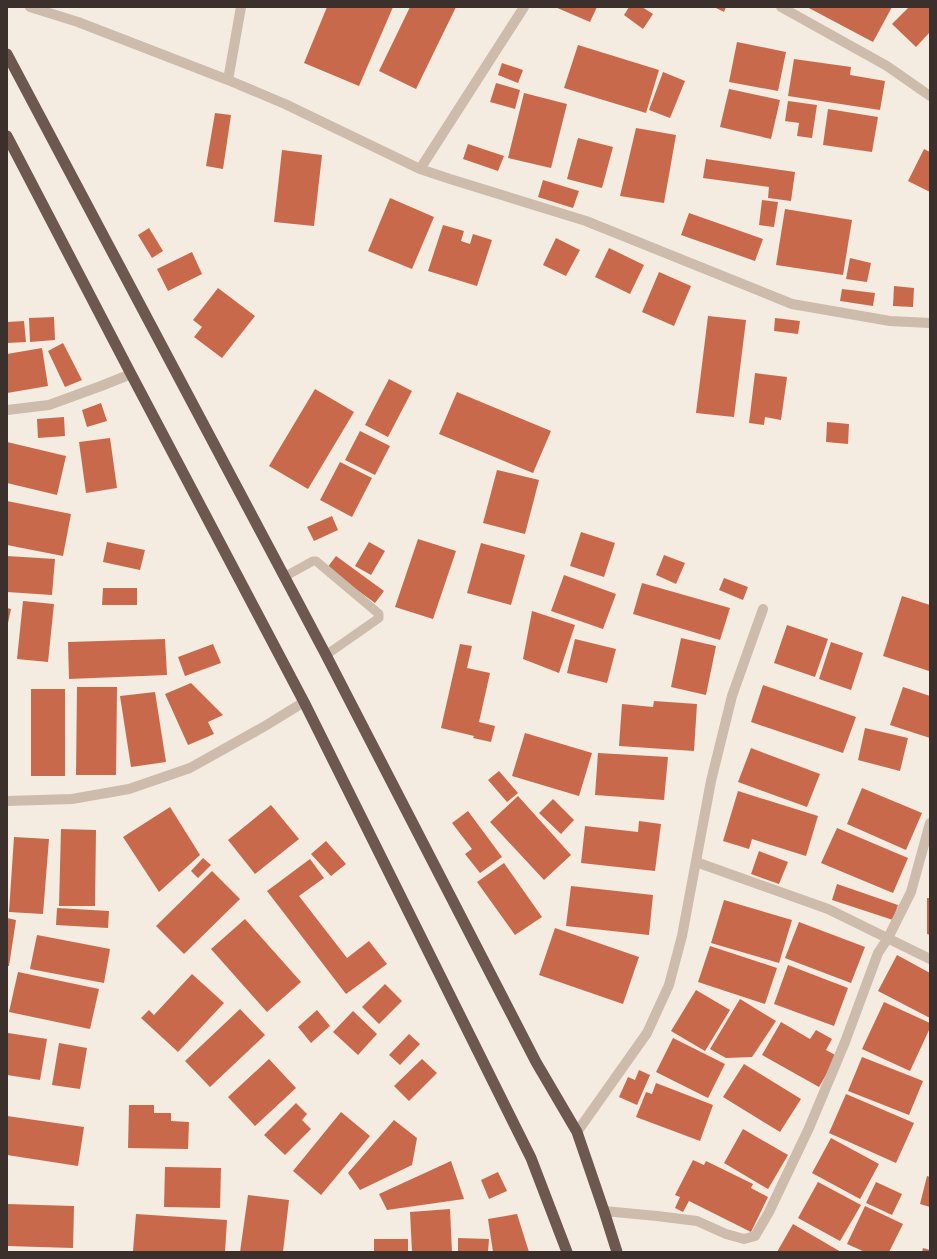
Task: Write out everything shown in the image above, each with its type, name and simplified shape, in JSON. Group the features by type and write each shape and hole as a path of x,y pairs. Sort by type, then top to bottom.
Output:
{"highway":[{"path":"7,54 326,656 536,1062 576,1132 617,1252"},
{"path":"7,136 304,702 531,1158 567,1252"}],"street":[{"path":"30,7 78,22 228,80 285,104 420,169 586,221 792,304 890,321 930,323"},
{"path":"228,80 241,7"},
{"path":"420,169 524,7"},
{"path":"780,7 887,66 930,96"},
{"path":"7,410 49,405 131,374"},
{"path":"576,1132 647,1033 669,985 682,936 711,781 732,696 763,609"},
{"path":"7,801 72,799 129,790 190,768 265,726 304,702"},
{"path":"604,1211 697,1221 726,1234 744,1239 756,1236 809,1128 845,1042 878,953 888,938 911,892 930,823"},
{"path":"696,862 828,910 930,959"}],"lane":[{"path":"284,577 313,561 316,561 379,614 379,618 326,656"}],"building":[{"path":"327,7 393,7 359,86 304,63"},
{"path":"410,7 456,7 416,89 379,71"},
{"path":"555,7 597,7 590,22"},
{"path":"629,7 642,7 653,14 643,29 624,15"},
{"path":"714,7 726,7 724,12"},
{"path":"807,7 892,7 873,42"},
{"path":"909,7 930,7 930,32 916,47 892,24"},
{"path":"737,42 786,52 778,91 729,82"},
{"path":"578,45 659,70 646,113 564,88"},
{"path":"794,59 851,67 850,75 885,81 880,110 788,96"},
{"path":"502,63 523,70 518,83 498,75"},
{"path":"663,72 685,81 670,118 649,110"},
{"path":"496,83 520,90 515,109 490,102"},
{"path":"729,89 780,100 771,139 720,127"},
{"path":"524,93 567,104 551,168 508,158"},
{"path":"788,101 817,105 812,138 797,136 799,123 785,121"},
{"path":"828,109 878,117 872,152 823,145"},
{"path":"215,113 231,115 223,169 206,166"},
{"path":"636,128 676,135 664,203 620,196"},
{"path":"578,138 613,147 602,188 567,179"},
{"path":"468,144 504,156 498,171 463,159"},
{"path":"924,149 930,152 930,192 908,181"},
{"path":"282,150 322,155 314,226 274,222"},
{"path":"706,159 795,172 791,201 768,198 769,187 703,178"},
{"path":"543,180 579,191 573,208 538,197"},
{"path":"390,198 434,217 412,269 368,251"},
{"path":"762,200 778,202 774,227 759,225"},
{"path":"785,209 852,220 843,275 776,265"},
{"path":"689,213 763,239 755,261 681,235"},
{"path":"443,225 464,231 461,241 470,244 473,234 492,240 477,286 428,271"},
{"path":"149,228 163,251 152,258 138,235"},
{"path":"556,238 580,250 566,276 543,265"},
{"path":"609,248 644,265 630,294 595,277"},
{"path":"192,252 202,274 168,291 157,269"},
{"path":"850,258 871,263 867,282 846,279"},
{"path":"659,272 691,286 674,326 642,312"},
{"path":"894,286 914,288 913,307 893,306"},
{"path":"218,288 255,316 222,358 194,337 202,327 193,320"},
{"path":"842,289 875,293 873,306 840,301"},
{"path":"708,316 746,320 734,417 696,413"},
{"path":"54,317 55,340 30,342 29,318"},
{"path":"775,318 800,321 798,334 774,331"},
{"path":"24,321 26,342 7,343 7,322"},
{"path":"63,343 82,380 65,387 48,351"},
{"path":"42,348 48,386 7,393 7,354"},
{"path":"755,373 787,377 781,420 765,417 764,425 749,423"},
{"path":"389,379 412,391 388,437 365,425"},
{"path":"315,389 354,412 308,489 269,466"},
{"path":"457,392 551,431 533,473 439,434"},
{"path":"101,403 107,421 87,427 82,410"},
{"path":"64,417 65,436 38,438 37,419"},
{"path":"827,422 849,424 848,444 826,442"},
{"path":"360,431 390,446 375,475 345,460"},
{"path":"110,438 117,488 86,493 79,442"},
{"path":"7,442 66,456 57,495 7,483"},
{"path":"340,462 372,478 352,517 320,500"},
{"path":"497,470 539,480 525,534 483,523"},
{"path":"7,501 71,514 63,556 7,545"},
{"path":"332,516 338,530 314,541 307,527"},
{"path":"581,532 615,543 604,577 570,566"},
{"path":"418,539 456,551 433,619 395,607"},
{"path":"107,542 145,550 140,570 103,562"},
{"path":"369,542 385,551 371,575 355,566"},
{"path":"481,543 525,555 511,605 467,593"},
{"path":"664,555 685,563 676,584 656,575"},
{"path":"7,556 55,559 52,595 7,592"},
{"path":"336,556 384,591 375,603 327,568"},
{"path":"564,575 616,594 603,629 551,611"},
{"path":"724,578 748,587 743,600 719,590"},
{"path":"642,583 730,608 720,640 633,614"},
{"path":"103,588 137,588 137,605 102,605"},
{"path":"902,596 930,605 929,671 883,656"},
{"path":"23,601 54,604 48,662 17,659"},
{"path":"7,608 11,609 8,623 7,623"},
{"path":"532,611 575,625 559,673 523,659"},
{"path":"787,625 828,639 815,677 774,663"},
{"path":"681,638 716,646 706,695 671,687"},
{"path":"165,639 167,675 69,679 68,642"},
{"path":"575,639 616,649 607,683 567,673"},
{"path":"831,642 863,653 851,690 819,679"},
{"path":"213,644 221,663 185,676 178,657"},
{"path":"460,644 472,646 467,668 490,673 479,722 495,726 491,742 441,728"},
{"path":"191,683 223,715 208,722 214,734 188,745 165,694"},
{"path":"763,685 856,717 843,753 751,722"},
{"path":"77,687 117,687 116,775 76,775"},
{"path":"903,687 930,696 930,738 890,725"},
{"path":"31,689 65,689 65,776 31,776"},
{"path":"155,692 166,762 131,767 120,696"},
{"path":"654,701 697,704 694,751 619,746 622,704 653,707"},
{"path":"865,728 908,738 900,771 858,760"},
{"path":"525,733 592,753 579,796 512,776"},
{"path":"751,748 820,774 807,807 738,782"},
{"path":"598,753 668,757 664,800 595,795"},
{"path":"499,771 518,793 507,802 488,780"},
{"path":"862,788 922,813 906,850 847,824"},
{"path":"738,791 818,816 806,856 752,839 749,849 723,841"},
{"path":"518,796 571,855 544,880 490,822"},
{"path":"553,799 574,820 561,834 539,813"},
{"path":"271,805 299,839 255,874 228,840"},
{"path":"170,807 200,855 159,892 123,837"},
{"path":"468,811 502,857 480,873 465,854 472,849 452,823"},
{"path":"639,821 661,824 655,871 581,863 585,826 638,832"},
{"path":"837,828 908,858 893,893 821,863"},
{"path":"61,829 96,830 95,906 59,906"},
{"path":"14,837 49,839 43,914 9,912"},
{"path":"326,841 346,864 331,876 311,854"},
{"path":"759,851 788,862 779,884 751,874"},
{"path":"203,858 211,865 198,878 191,871"},
{"path":"310,859 324,878 299,896 347,958 369,941 387,964 346,994 267,891"},
{"path":"504,863 542,917 515,935 477,882"},
{"path":"212,871 240,899 184,954 156,926"},
{"path":"837,884 898,905 893,920 832,900"},
{"path":"571,886 653,895 649,935 566,926"},
{"path":"927,898 930,898 930,935 927,934"},
{"path":"724,900 792,920 779,963 711,943"},
{"path":"57,908 109,911 108,928 56,925"},
{"path":"7,918 16,920 9,966 7,966"},
{"path":"245,919 301,982 267,1012 211,949"},
{"path":"799,922 865,947 851,983 785,958"},
{"path":"555,928 639,957 623,1004 539,975"},
{"path":"37,935 110,949 104,983 30,969"},
{"path":"710,946 777,968 765,1004 698,982"},
{"path":"897,955 930,973 930,1018 878,991"},
{"path":"788,965 848,988 834,1026 774,1004"},
{"path":"18,972 99,989 90,1029 9,1012"},
{"path":"192,974 224,1003 178,1052 141,1018 149,1010 154,1015"},
{"path":"385,984 402,1001 379,1024 362,1007"},
{"path":"696,990 730,1010 705,1051 671,1031"},
{"path":"740,999 776,1021 752,1057 726,1058 710,1049"},
{"path":"884,1002 930,1023 930,1028 910,1071 862,1049"},
{"path":"240,1009 265,1035 210,1087 185,1061"},
{"path":"317,1010 330,1026 311,1043 298,1027"},
{"path":"353,1011 377,1034 358,1055 333,1032"},
{"path":"781,1022 810,1039 816,1030 832,1039 826,1050 837,1056 819,1087 762,1055"},
{"path":"8,1033 47,1039 40,1080 7,1075"},
{"path":"409,1034 420,1044 400,1065 389,1055"},
{"path":"673,1038 725,1064 708,1098 656,1072"},
{"path":"59,1043 87,1048 80,1089 52,1085"},
{"path":"862,1057 923,1081 909,1115 848,1091"},
{"path":"269,1059 296,1088 255,1126 228,1097"},
{"path":"422,1059 437,1073 409,1101 394,1086"},
{"path":"744,1064 801,1099 780,1132 723,1097"},
{"path":"639,1070 650,1075 637,1105 619,1097 628,1077 635,1080"},
{"path":"656,1083 713,1105 700,1141 636,1117 646,1092 652,1094"},
{"path":"846,1094 914,1123 896,1163 829,1133"},
{"path":"296,1103 307,1114 302,1120 311,1129 285,1155 264,1135"},
{"path":"129,1105 154,1105 154,1113 171,1113 171,1121 189,1122 188,1149 128,1148"},
{"path":"341,1112 370,1136 321,1195 293,1171"},
{"path":"7,1116 84,1127 78,1166 7,1155"},
{"path":"394,1120 417,1138 412,1165 360,1190 348,1173"},
{"path":"743,1129 788,1155 768,1189 724,1163"},
{"path":"831,1138 879,1164 860,1199 812,1173"},
{"path":"693,1160 704,1165 706,1161 753,1184 751,1188 768,1197 751,1232 689,1201 683,1212 675,1208 680,1197 675,1195"},
{"path":"451,1161 464,1199 387,1210 379,1194"},
{"path":"165,1167 221,1168 220,1208 164,1207"},
{"path":"498,1172 507,1191 489,1199 481,1180"},
{"path":"927,1176 930,1177 930,1207 920,1204"},
{"path":"818,1182 861,1205 840,1241 798,1218"},
{"path":"876,1182 902,1194 892,1215 866,1203"},
{"path":"248,1195 289,1200 283,1252 240,1252"},
{"path":"7,1204 74,1206 73,1248 7,1246"},
{"path":"865,1206 903,1224 889,1252 865,1252 847,1244"},
{"path":"450,1209 452,1252 412,1252 410,1212"},
{"path":"136,1214 227,1220 225,1252 133,1251"},
{"path":"517,1214 529,1252 493,1252 488,1219"},
{"path":"793,1224 841,1252 777,1252"},
{"path":"458,1238 489,1239 488,1252 458,1252"},
{"path":"374,1239 408,1239 408,1252 374,1252"},
{"path":"923,1248 930,1250 930,1252 922,1252"}]}
